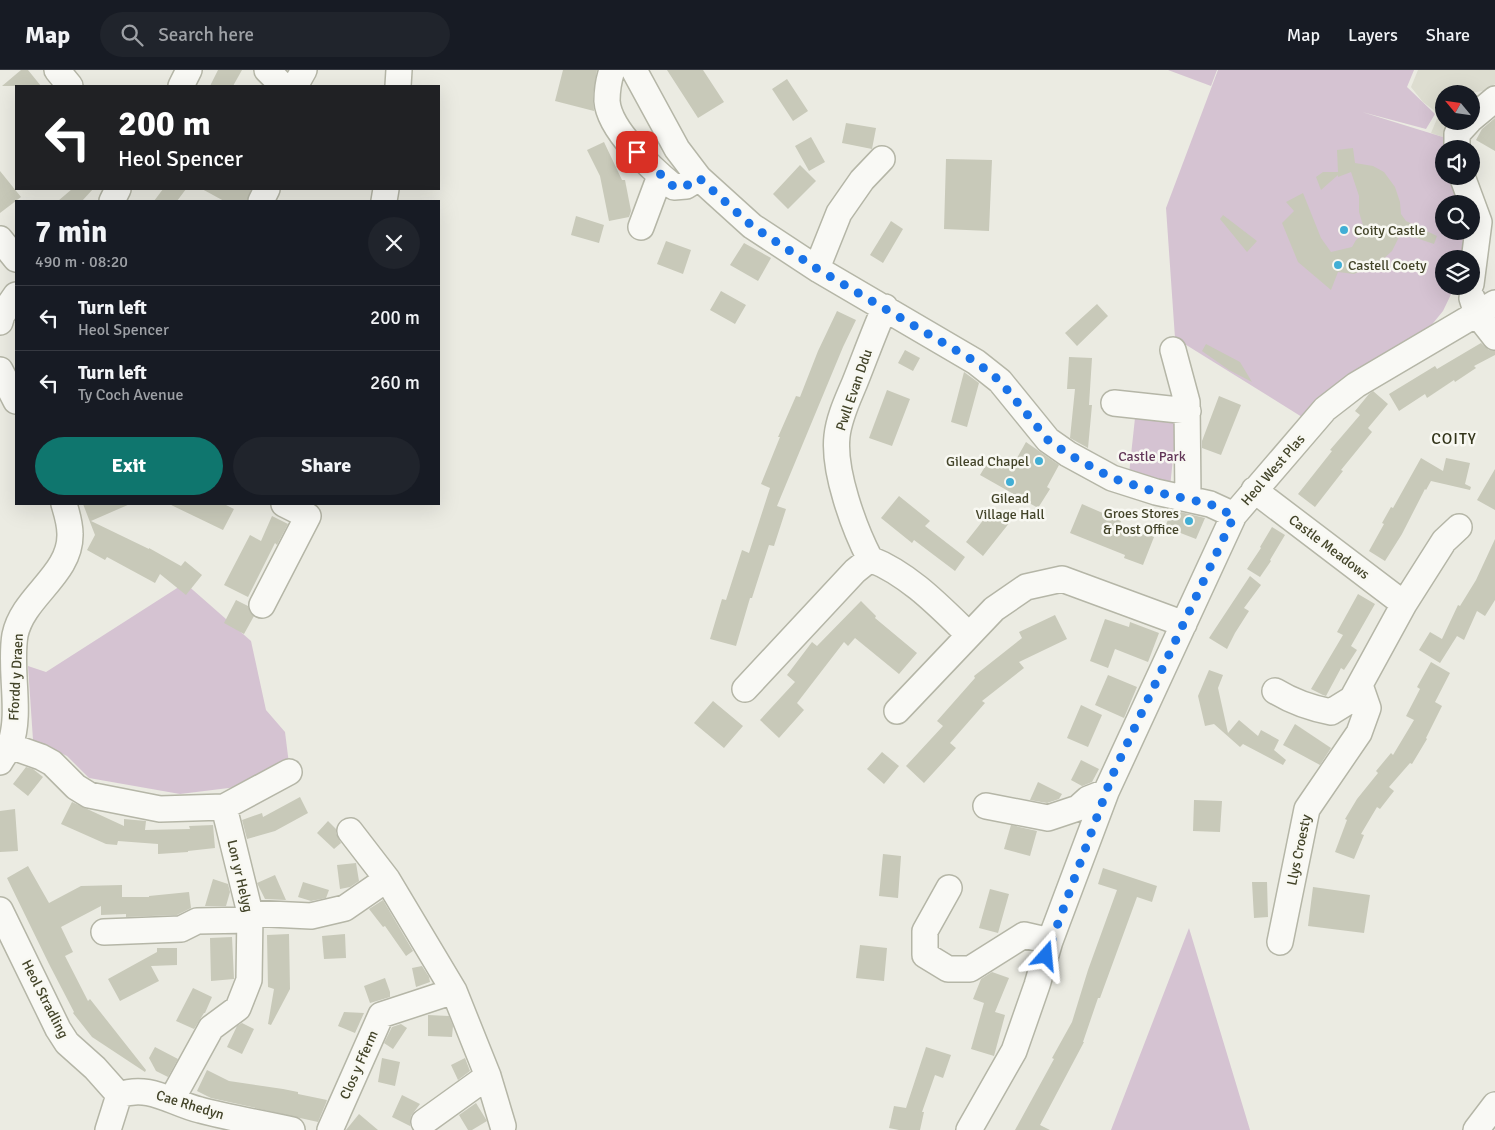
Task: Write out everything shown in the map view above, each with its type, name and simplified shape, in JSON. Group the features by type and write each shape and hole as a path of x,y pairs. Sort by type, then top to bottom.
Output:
{"street":[{"path":"57,70 69,85"},
{"path":"182,85 189,70"},
{"path":"267,70 282,85"},
{"path":"296,85 304,70"},
{"path":"398,85 399,70"},
{"path":"612,70 607,102 615,124 627,142 660,176 674,187 686,186 699,178"},
{"path":"634,70 677,149 699,178 752,226 817,268 976,362 1000,381 1048,440 1068,454 1112,478 1156,492 1210,504 1234,516"},
{"path":"1480,112 1495,99"},
{"path":"817,268 839,213 862,180 882,159"},
{"path":"641,227 660,176"},
{"path":"1465,185 1479,222 1475,250"},
{"path":"0,239 15,258"},
{"path":"1474,295 1486,308 1495,336"},
{"path":"0,322 2,315 15,297"},
{"name":"Pwll Evan Ddu","path":"870,559 854,521 842,482 837,459 837,435 842,415 884,307"},
{"name":"Heol West Plas","path":"969,1130 1014,1051 1050,941 1106,792 1234,516 1254,490 1325,409 1356,385 1486,308"},
{"path":"1173,350 1188,411 1188,499"},
{"path":"0,370 15,399"},
{"path":"1114,403 1188,411"},
{"name":"Castle Meadows","path":"1254,490 1404,604"},
{"name":"Ffordd y Draen","path":"5,754 15,724 8,634 24,611 63,564 68,550 70,535 64,505"},
{"path":"262,605 314,510 289,505"},
{"path":"1275,691 1290,700 1310,708 1331,712 1352,699 1444,533"},
{"path":"745,689 854,571 870,559 882,564 930,598 969,635"},
{"path":"899,713 994,609 1026,587 1062,579 1184,624"},
{"name":"Llys Croesty","path":"1280,942 1307,809 1359,733 1368,708 1360,686"},
{"path":"5,754 40,757 52,763 76,787 89,795 160,809 224,807 290,772"},
{"path":"986,806 1048,818 1078,808 1088,799 1106,792"},
{"name":"Lon yr Helyg","path":"172,1099 211,1028 238,1008 249,980 250,917 224,807"},
{"path":"350,831 387,880 454,991 488,1076 503,1126"},
{"path":"104,932 181,929 197,921 250,917 311,916 345,908 387,880"},
{"path":"949,888 925,931 925,955 948,969 970,969 1024,935 1050,941"},
{"name":"Heol Stradling","path":"0,910 58,1029 68,1043 95,1068 119,1095"},
{"name":"Clos y Fferm","path":"330,1130 381,1015 454,991"},
{"path":"424,1122 488,1076"},
{"name":"Cae Rhedyn","path":"119,1095 131,1090 144,1091 172,1099 198,1110 292,1130"},
{"path":"108,1130 119,1095"},
{"path":"1476,1130 1495,1105"}],"shaded area":[{"path":"1418,70 1495,70 1495,84 1489,90 1480,91 1480,85 1435,85 1435,111 1423,102 1411,87"},
{"path":"1435,124 1435,130 1455,130 1457,140 1451,140 1431,133"}],"green space":[{"path":"1168,70 1217,70 1211,86"},
{"path":"1218,70 1414,70 1407,87 1435,114 1426,129 1362,112 1446,138 1446,140 1435,140 1435,185 1458,185 1461,195 1435,195 1435,240 1466,240 1464,250 1435,250 1435,295 1451,295 1443,311 1425,333 1332,387 1302,417 1175,338 1166,208"},
{"name":"Castle Park","path":"1135,418 1173,421 1176,430 1170,487 1128,483"},
{"path":"185,583 251,641 266,710 285,732 289,764 245,786 180,794 89,778 67,756 33,740 28,666 46,672"},
{"path":"1189,928 1250,1130 1111,1130"}],"building":[{"path":"21,70 28,70 40,85 15,85 2,86"},
{"path":"218,70 242,70 234,85 210,85"},
{"path":"563,70 597,70 593,96 594,111 555,101"},
{"path":"667,70 703,70 724,102 698,118"},
{"path":"787,79 808,111 793,121 772,89"},
{"path":"1495,118 1495,151 1480,142 1480,140 1476,140 1482,129"},
{"path":"846,123 876,128 872,149 842,143"},
{"path":"811,137 825,162 809,171 795,146"},
{"path":"604,142 622,180 625,180 631,211 629,217 609,221 600,176 587,150"},
{"name":"Castell Coety","path":"1353,148 1355,163 1373,166 1384,172 1395,187 1400,202 1401,214 1406,221 1435,235 1436,240 1434,244 1401,233 1392,251 1380,262 1354,274 1338,272 1331,290 1298,262 1282,223 1294,211 1286,202 1303,193 1321,238 1331,252 1352,247 1356,240 1365,232 1359,212 1359,196 1351,172 1338,177 1338,175 1321,190 1316,177 1323,172 1338,172 1337,150"},
{"path":"946,159 992,160 989,231 944,229"},
{"path":"800,165 816,181 788,209 773,194"},
{"path":"0,171 21,197 0,213"},
{"path":"71,190 92,190 83,200 59,200"},
{"path":"162,190 185,190 178,200 155,200"},
{"path":"204,190 251,190 247,200 222,200"},
{"path":"1223,215 1257,241 1247,252 1220,219"},
{"path":"576,216 604,225 599,243 571,235"},
{"path":"891,221 903,229 883,263 870,255"},
{"path":"666,241 691,250 683,274 657,264"},
{"path":"744,243 771,258 758,281 730,265"},
{"path":"721,291 746,305 735,324 710,310"},
{"path":"1097,304 1108,316 1077,346 1065,333"},
{"path":"837,311 856,320 777,506 786,509 774,546 769,545 752,598 750,598 736,646 710,639 722,599 726,600 742,550 749,553 770,488 761,484 780,437 778,437 796,396 800,397 818,351"},
{"path":"1481,343 1489,350 1495,351 1495,355 1474,366 1476,368 1455,382 1454,380 1427,398 1425,394 1399,411 1389,394 1435,366 1437,369"},
{"path":"1206,344 1240,362 1252,382 1229,370 1202,351"},
{"path":"905,350 920,358 913,371 898,363"},
{"path":"1069,357 1092,358 1089,405 1092,405 1088,448 1070,438 1075,389 1067,389"},
{"path":"964,372 979,383 967,427 951,422"},
{"path":"887,390 910,399 892,446 869,438"},
{"path":"1373,391 1388,404 1368,428 1372,432 1341,470 1343,471 1315,507 1298,494 1332,451 1330,450 1360,415 1355,411"},
{"path":"1219,396 1241,405 1221,455 1202,448 1202,441"},
{"path":"1026,442 1059,465 1047,487 1050,489 1038,508 980,475 992,455 1012,467"},
{"path":"1421,458 1443,471 1446,458 1470,463 1465,484 1471,487 1470,490 1431,481 1385,561 1369,551 1384,524 1382,523 1391,507 1393,508"},
{"path":"1495,469 1495,510 1477,500"},
{"path":"899,496 930,521 925,526 965,557 955,571 914,540 912,543 881,518"},
{"path":"1082,504 1121,521 1120,524 1154,537 1143,565 1124,558 1125,555 1070,533"},
{"path":"83,505 128,505 91,521 149,548 181,566 185,561 202,575 186,595 160,574 155,583 107,557 105,560 87,550 95,535"},
{"path":"171,505 226,505 234,509 223,530"},
{"path":"992,509 1010,522 983,556 966,542"},
{"name":"Groes Stores & Post Office","path":"1172,510 1205,518 1196,539 1165,527"},
{"path":"272,516 288,524 277,545 275,543 248,597 224,585 250,535 261,541"},
{"path":"1272,527 1285,535 1260,577 1247,569"},
{"path":"1495,539 1495,600 1485,616 1477,611 1464,640 1457,636 1440,663 1419,650 1430,632 1442,639 1458,605 1460,606 1476,580"},
{"path":"1250,576 1261,585 1244,608 1249,611 1227,649 1209,638"},
{"path":"1358,594 1375,604 1351,646 1357,650 1344,670 1341,668 1326,696 1311,689 1343,635 1337,632"},
{"path":"236,600 248,606 254,616 244,634 224,623"},
{"path":"861,601 876,616 875,618 917,653 899,674 855,638 848,646 844,642 797,703 804,710 779,738 760,720 795,682 787,675 812,642 817,646"},
{"path":"1055,615 1067,639 1019,662 1024,668 982,701 985,703 950,743 956,748 924,783 906,766 943,726 937,721 975,678 974,676 1022,638 1019,632"},
{"path":"1105,619 1129,627 1130,622 1159,633 1148,662 1115,649 1108,668 1090,661"},
{"path":"1431,662 1450,673 1435,702 1442,706 1427,739 1412,764 1410,763 1389,787 1394,791 1380,809 1377,807 1361,834 1364,835 1354,859 1335,852 1347,820 1345,819 1357,799 1378,773 1376,771 1391,753 1393,755 1414,720 1406,716 1420,689 1417,687"},
{"path":"1209,670 1223,675 1218,688 1228,733 1239,720 1258,736 1261,730 1279,740 1274,750 1286,760 1283,765 1243,744 1240,747 1214,724 1205,726 1198,696"},
{"path":"1108,675 1137,687 1124,718 1095,705"},
{"path":"713,701 743,726 724,748 694,723"},
{"path":"1081,705 1102,715 1088,747 1067,738"},
{"path":"1295,724 1331,748 1320,765 1283,745"},
{"path":"882,752 899,766 884,784 867,769"},
{"path":"1081,760 1099,769 1092,782 1082,786 1071,780"},
{"path":"26,767 33,769 43,777 28,796 13,784"},
{"path":"1038,782 1062,794 1059,799 1047,803 1030,800"},
{"path":"300,797 308,813 275,831 247,839 242,820 262,813 263,817"},
{"path":"1194,800 1222,801 1220,832 1193,831"},
{"path":"72,802 124,826 124,819 146,821 145,830 190,829 189,826 213,825 215,848 158,854 158,844 118,841 117,845 106,844 61,824"},
{"path":"15,809 18,851 0,852 0,811"},
{"path":"328,821 336,829 341,843 334,849 317,833"},
{"path":"1011,825 1037,831 1030,856 1004,849"},
{"path":"883,854 901,856 898,898 879,896"},
{"path":"356,863 359,881 350,887 340,889 337,865"},
{"path":"28,866 49,903 81,886 122,885 122,897 149,897 189,892 191,908 177,915 126,917 126,914 101,915 101,906 61,927 73,952 65,956 88,1001 90,999 146,1070 145,1072 92,1037 73,1013 7,878"},
{"path":"1103,868 1157,886 1152,902 1137,897 1100,998 1098,998 1084,1042 1040,1125 1050,1130 1015,1130 1072,1022 1088,970 1117,890 1098,884"},
{"path":"275,875 286,900 265,899 257,883"},
{"path":"213,879 228,884 230,892 226,906 205,906"},
{"path":"303,882 329,890 326,898 311,901 298,897"},
{"path":"1252,882 1267,882 1268,917 1254,918"},
{"path":"1313,887 1370,895 1364,933 1308,926"},
{"path":"990,889 1009,894 998,933 979,928"},
{"path":"383,900 413,951 406,956 385,926 383,927 369,909"},
{"path":"289,934 290,989 271,1025 268,1024 274,989 268,987 267,935"},
{"path":"345,934 346,958 324,959 322,936"},
{"path":"232,937 234,979 211,981 210,938"},
{"path":"860,945 887,948 884,981 856,978"},
{"path":"157,948 177,948 177,965 151,966 159,981 120,1001 108,979 157,952"},
{"path":"422,966 430,982 416,987 412,968"},
{"path":"992,972 1009,978 995,1012 1005,1015 994,1056 971,1049 984,1003 973,999 981,979"},
{"path":"385,978 390,997 370,1003 364,986"},
{"path":"193,988 212,997 205,1013 194,1029 176,1021"},
{"path":"344,1012 364,1013 355,1033 338,1026"},
{"path":"428,1015 449,1016 453,1026 452,1037 428,1036"},
{"path":"242,1023 254,1029 242,1054 227,1047 237,1026"},
{"path":"401,1024 407,1028 393,1049 384,1043 392,1027"},
{"path":"155,1047 178,1059 168,1077 156,1071 149,1058"},
{"path":"926,1047 951,1055 943,1078 935,1075 922,1112 924,1112 920,1130 889,1128 894,1106 906,1108"},
{"path":"382,1058 400,1062 395,1086 378,1082"},
{"path":"465,1058 470,1071 458,1080 451,1065"},
{"path":"207,1070 229,1081 283,1089 327,1100 318,1122 211,1098 197,1091"},
{"path":"402,1095 420,1104 411,1116 410,1126 392,1117"},
{"path":"476,1103 487,1121 472,1130 468,1130 459,1115"},
{"path":"359,1114 378,1130 346,1130"}],"place":[{"name":"Coity Castle","path":"1344,230"},
{"name":"Castell Coety","path":"1338,265"},
{"name":"Gilead Chapel","path":"1039,461"},
{"name":"Gilead Village Hall","path":"1010,482"},
{"name":"Groes Stores & Post Office","path":"1189,521"}],"district":[{"name":"COITY","path":"1454,439"}],"route":[{"path":"637,152 660,176 674,187 686,186 699,178 752,226 819,270 976,362 1000,381 1048,440 1068,454 1112,478 1156,492 1210,504 1234,516 1112,776 1046,956"}]}
